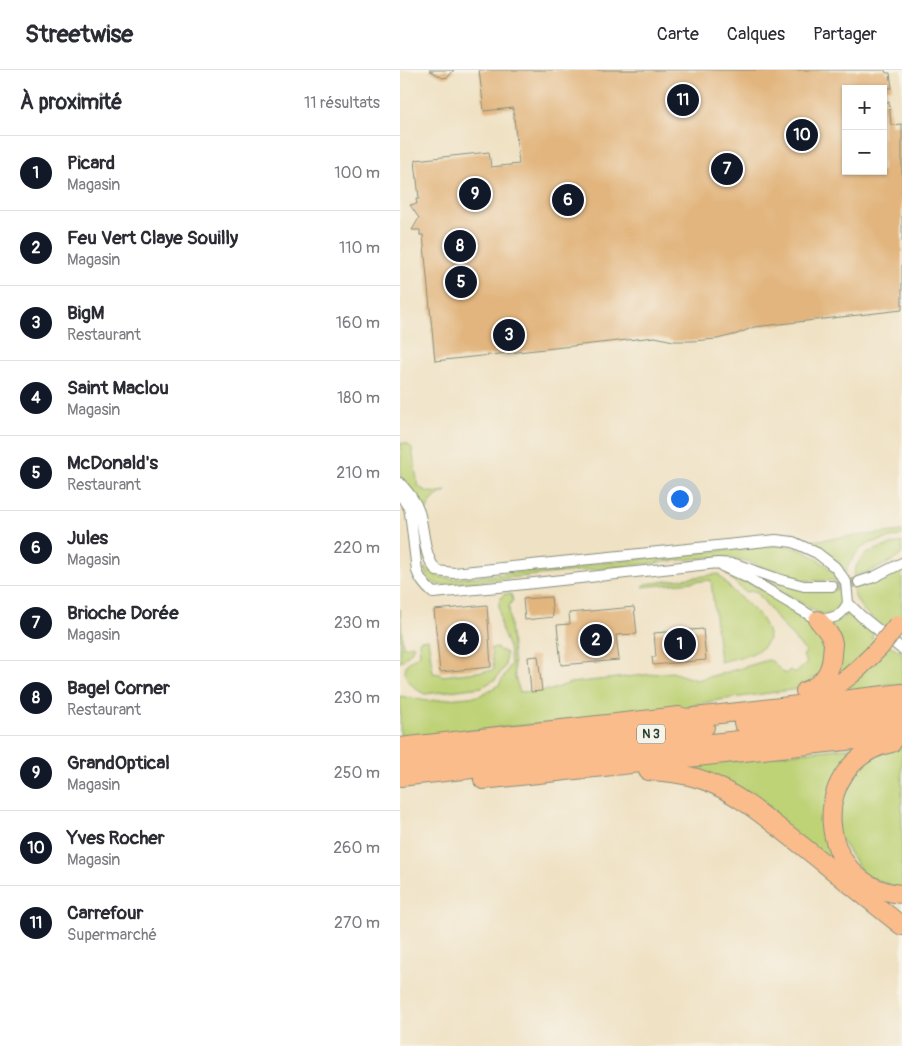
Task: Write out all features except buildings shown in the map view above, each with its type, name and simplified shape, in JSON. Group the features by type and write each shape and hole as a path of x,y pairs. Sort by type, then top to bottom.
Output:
{"highway":[{"path":"796,696 822,682 832,662 833,644 829,634 818,620"},
{"path":"679,716 685,710 796,696 806,698 822,693 833,688 855,672 880,647 900,623"},
{"path":"400,747 679,716 686,718 902,693"},
{"name":"N 3","path":"400,763 902,706"},
{"name":"N 3","path":"400,777 902,722"},
{"path":"400,786 482,780 902,736"},
{"path":"902,741 881,746 867,753 843,776 837,787 832,804 831,822 836,846 852,871 862,881 874,888 884,892 902,894"},
{"path":"610,767 627,771 655,771 684,775 708,782 726,791 760,813 902,926"},
{"path":"874,888 879,895 902,914"}],"street":[{"path":"400,483 414,499 417,506 428,560 437,571 454,573 776,540 793,542 817,553 835,567 846,582 848,603 843,613 831,618 818,620 748,578 718,563"},
{"path":"400,494 409,508 419,578 433,593 718,563 735,564 804,586 832,586"},
{"path":"859,582 902,563"},
{"path":"848,603 902,649"}],"green space":[{"path":"401,443 408,444 412,448 418,486 431,492 446,491 432,501 424,517 400,479"},
{"path":"902,531 902,535 868,544 857,552 850,562 846,573 834,558 809,541"},
{"path":"902,542 902,554 880,567 856,576 858,587 881,580 902,568 902,615 888,631 860,606 853,591 853,581 857,565 866,555 879,548"},
{"path":"781,545 806,552 821,561 833,573 845,601 834,613 817,612 751,574 793,587 814,591 836,590 835,580 803,580 750,562 731,558 711,557 442,585 430,580 425,567 438,576 454,579"},
{"path":"719,574 765,624 769,639 761,649 749,655 720,662 711,580 643,587 645,584"},
{"path":"726,574 738,576 802,613 826,638 821,674 798,689 719,700 659,712 400,738 400,696 427,701 479,696 499,685 511,664 509,648 501,628 499,605 500,599 504,594 511,594 513,600 509,606 510,625 515,677 520,692 551,690 570,683 672,672 696,680 768,660 772,661 785,674 790,670 796,673 807,663 803,656 806,652 756,591 745,592"},
{"path":"400,609 403,647 414,645 411,652 400,663"},
{"path":"850,609 874,631 872,639 879,643 831,680 826,623 840,619"},
{"path":"428,639 433,673 442,676 494,670 491,648 496,648 506,653 505,666 496,679 482,687 425,694 410,682 405,669 408,663 420,654 420,640"},
{"path":"887,644 902,652 902,685 887,684 862,692 839,694"},
{"path":"902,745 902,890 864,875 837,834 842,790 866,758"},
{"path":"868,746 833,786 840,865 672,765"}],"tunnel":[{"path":"832,586 859,582"}],"place":[{"name":"Carrefour","path":"683,100"},
{"name":"Yves Rocher","path":"802,135"},
{"name":"Brioche Dorée","path":"727,169"},
{"name":"GrandOptical","path":"475,194"},
{"name":"Jules","path":"568,200"},
{"name":"Bagel Corner","path":"460,246"},
{"name":"McDonald's","path":"461,282"},
{"name":"BigM","path":"509,335"},
{"name":"Saint Maclou","path":"463,639"},
{"name":"Feu Vert Claye Souilly","path":"596,640"},
{"name":"Picard","path":"680,644"}]}
